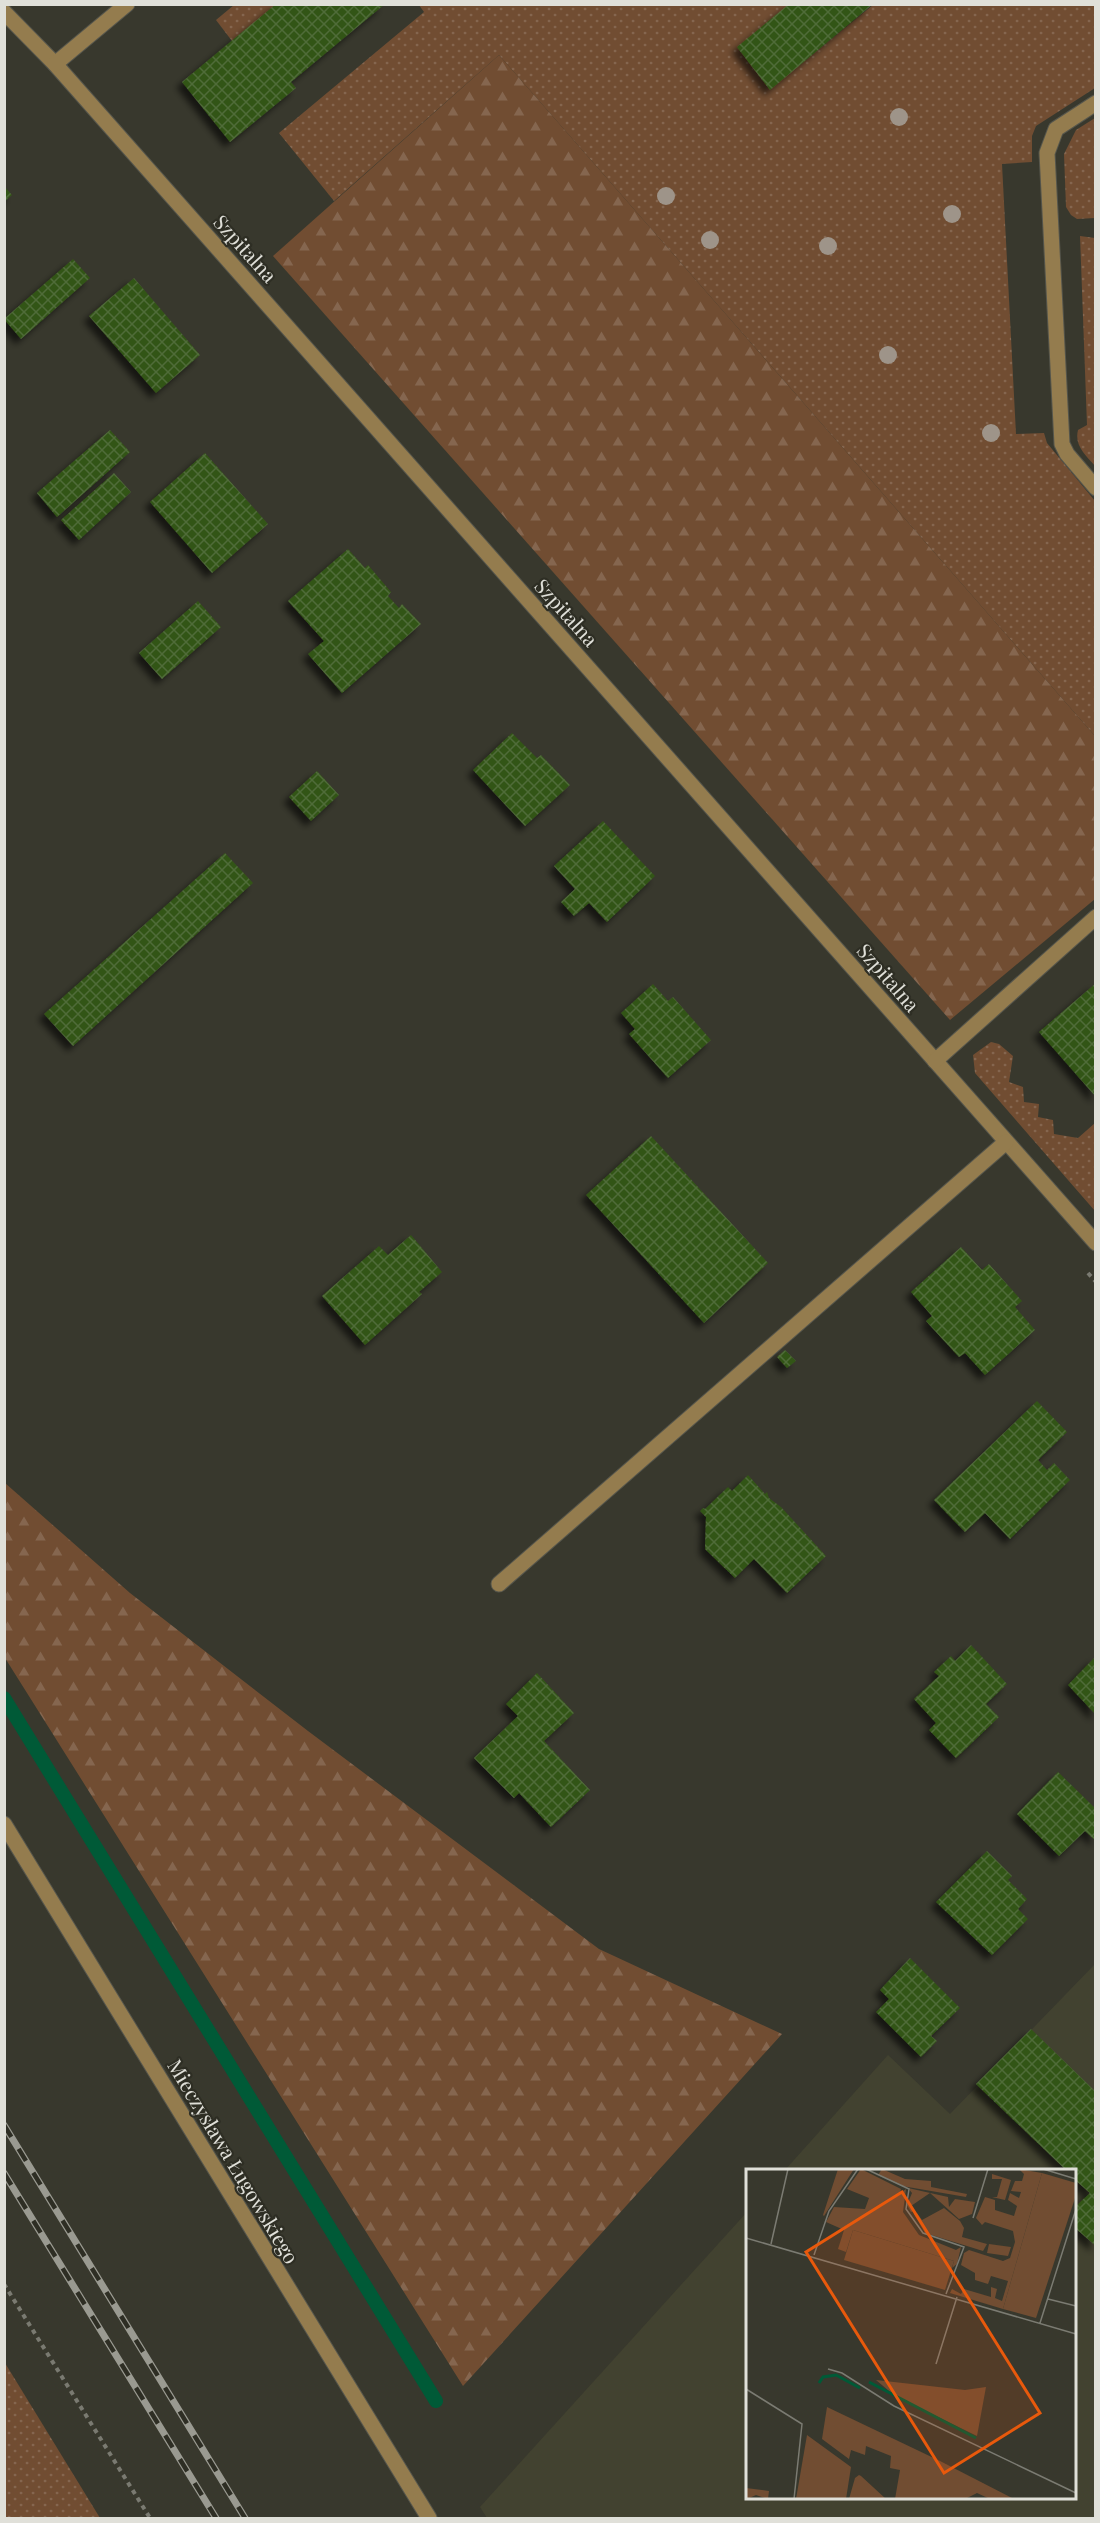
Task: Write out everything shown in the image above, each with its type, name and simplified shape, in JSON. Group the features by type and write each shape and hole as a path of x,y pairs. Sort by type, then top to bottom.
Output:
{"street":[{"path":"55,64 127,4"},
{"name":"Szpitalna","path":"4,12 55,64 1095,1243"},
{"path":"1095,103 1056,129 1047,153 1062,444 1067,454 1095,488"},
{"path":"935,1061 1095,917"},
{"path":"500,1584 1006,1142"},
{"name":"Mieczysława Ługowskiego","path":"4,1824 429,2518"}],"path":[{"path":"4,2284 150,2518"}],"shaded area":[{"path":"1095,1964 1095,2518 487,2518 480,2507 746,2213 746,2499 1076,2499 1076,2169 786,2169 888,2055 950,2114"}],"green space":[{"path":"234,5 276,5 232,41 216,20"},
{"path":"419,5 789,5 770,89 873,5 1095,5 1095,88 1036,126 1032,136 1032,162 1002,164 1016,434 1044,433 1047,443 1095,501 1095,736 499,55 334,201 279,133 424,12"},
{"path":"499,55 1095,736 1095,899 950,1020 273,256"},
{"path":"1095,118 1095,218 1077,219 1066,207 1064,154 1076,130"},
{"path":"1080,236 1095,238 1095,466 1082,450 1077,436 1078,430 1087,425"},
{"path":"991,1042 999,1044 1013,1056 1009,1082 1023,1087 1024,1102 1039,1104 1038,1117 1053,1120 1054,1134 1078,1138 1095,1123 1095,1211 975,1073 973,1055"},
{"path":"5,1483 130,1593 308,1731 599,1949 782,2034 463,2386 5,1658"},
{"path":"5,2363 100,2518 5,2518"}],"building":[{"path":"276,4 385,4 291,82 296,88 230,142 182,82"},
{"path":"789,4 873,4 770,90 737,47"},
{"path":"4,186 12,195 4,202"},
{"path":"73,259 90,278 21,339 4,319"},
{"path":"134,278 200,355 156,393 89,316"},
{"path":"110,430 130,452 57,517 37,493"},
{"path":"205,453 268,524 212,573 150,502"},
{"path":"114,473 131,492 79,540 61,520"},
{"path":"348,549 365,568 368,565 391,592 388,596 399,608 402,604 421,624 342,693 308,654 324,641 288,601"},
{"path":"198,601 221,627 162,679 139,653"},
{"path":"512,733 537,758 541,755 570,785 525,826 473,770"},
{"path":"317,771 339,795 311,821 289,797"},
{"path":"603,821 655,876 607,922 589,903 574,916 561,902 575,889 554,866"},
{"path":"225,853 253,883 73,1046 44,1014"},
{"path":"1096,983 1096,1097 1039,1032"},
{"path":"653,984 668,1001 673,997 711,1040 668,1078 629,1034 635,1029 621,1013"},
{"path":"651,1136 768,1263 704,1323 586,1195"},
{"path":"411,1235 442,1272 419,1292 422,1294 365,1345 322,1296 379,1246 388,1255"},
{"path":"961,1247 982,1270 989,1264 1022,1301 1015,1307 1035,1330 985,1375 965,1353 959,1357 926,1321 932,1316 911,1292"},
{"path":"785,1350 796,1361 787,1368 777,1357"},
{"path":"1037,1401 1067,1432 1038,1460 1047,1470 1054,1463 1070,1480 1010,1539 985,1513 965,1532 934,1500"},
{"path":"748,1475 765,1494 767,1492 769,1498 781,1507 826,1556 787,1593 754,1559 735,1578 705,1549 706,1517 700,1511 728,1487 732,1491"},
{"path":"971,1645 1007,1684 986,1704 999,1717 956,1758 929,1730 936,1723 914,1699 939,1676 934,1672 951,1656 955,1661"},
{"path":"1096,1656 1096,1715 1068,1685"},
{"path":"537,1673 574,1713 544,1741 590,1790 551,1827 519,1793 514,1798 474,1758 518,1716 506,1704"},
{"path":"1058,1772 1096,1809 1096,1841 1085,1831 1059,1856 1017,1814"},
{"path":"987,1851 1012,1876 1008,1880 1027,1899 1018,1909 1028,1919 992,1955 936,1902"},
{"path":"910,1958 960,2008 931,2036 937,2041 921,2057 876,2012 889,1999 880,1990"},
{"path":"1031,2029 1096,2092 1096,2246 1076,2229 1076,2206 1090,2193 1076,2181 1076,2169 1065,2169 976,2084"}],"waterway":[{"path":"4,1698 436,2401"}],"railway":[{"path":"4,2125 245,2518"},
{"path":"4,2173 216,2518"}]}
